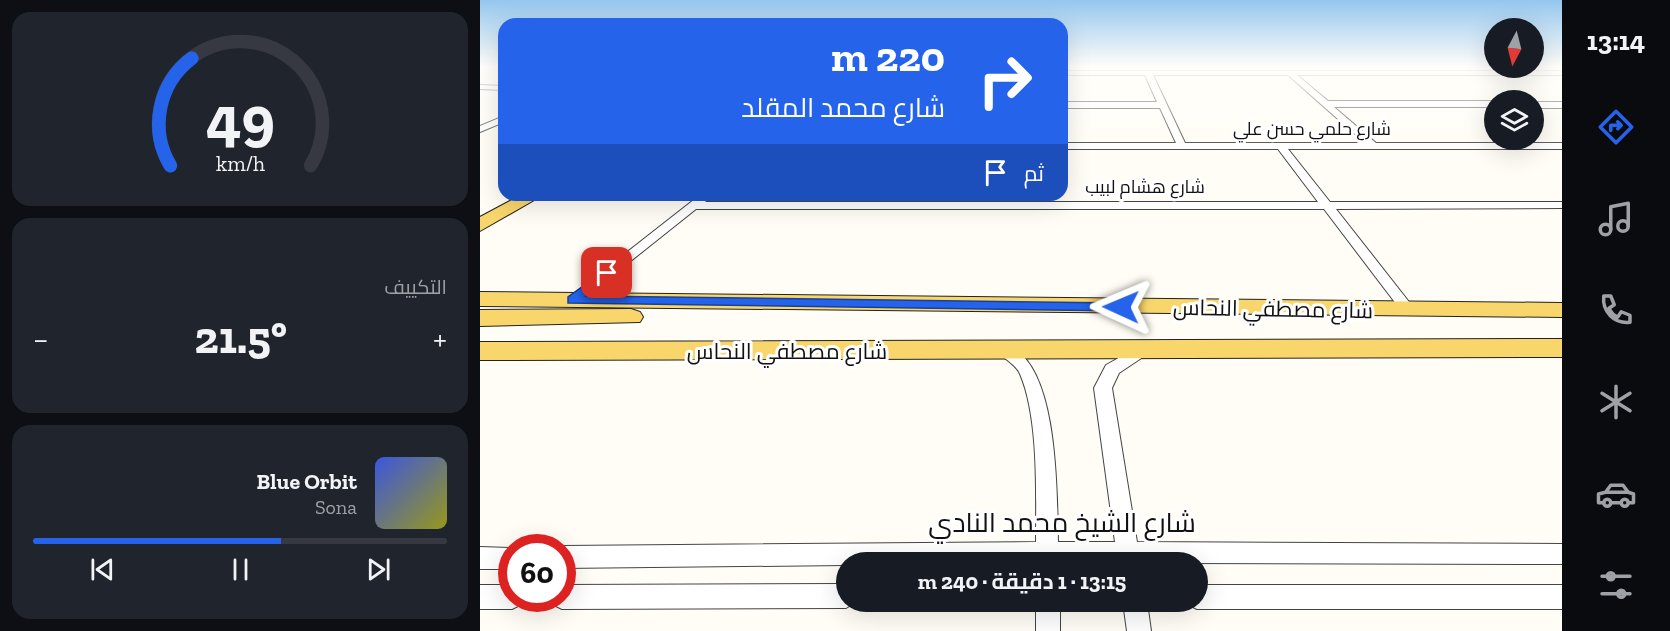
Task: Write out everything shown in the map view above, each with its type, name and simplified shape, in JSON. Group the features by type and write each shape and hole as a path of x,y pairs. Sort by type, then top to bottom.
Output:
{"main road":[{"path":"480,206 498,196"},
{"path":"480,225 523,201"},
{"path":"480,299 561,317"},
{"name":"شارع مصطفي النحاس","path":"561,317 1048,320 1087,316 1121,307 1562,310"},
{"path":"480,335 561,317"},
{"path":"480,318 561,317 956,339 985,343 1006,351"},
{"name":"شارع مصطفي النحاس","path":"480,351 1140,351 1562,348"}],"street":[{"path":"1159,95 1182,146"},
{"path":"1316,95 1374,146"},
{"path":"1326,104 1484,104"},
{"path":"1068,105 1163,105"},
{"path":"1544,105 1562,105"},
{"path":"480,120 498,113"},
{"path":"480,129 498,122"},
{"name":"شارع حلمي حسن علي","path":"1068,146 1562,146"},
{"path":"1281,146 1408,310"},
{"path":"561,317 698,201"},
{"name":"شارع هشام لبيب","path":"692,206 1562,205"},
{"path":"1006,351 1019,358 1031,378 1037,401 1041,425 1047,552"},
{"path":"1127,552 1103,388 1112,369 1140,351"},
{"name":"شارع الشيخ محمد النادي","path":"1208,557 1562,554"},
{"name":"شارع الشيخ محمد النادي","path":"576,557 836,557"},
{"path":"480,558 498,558"},
{"path":"576,597 836,596"},
{"path":"480,597 498,597"},
{"path":"1208,597 1562,597"},
{"path":"1048,612 1048,631"},
{"path":"1136,612 1139,631"}],"route":[{"path":"607,273 573,300 1121,307"}]}
